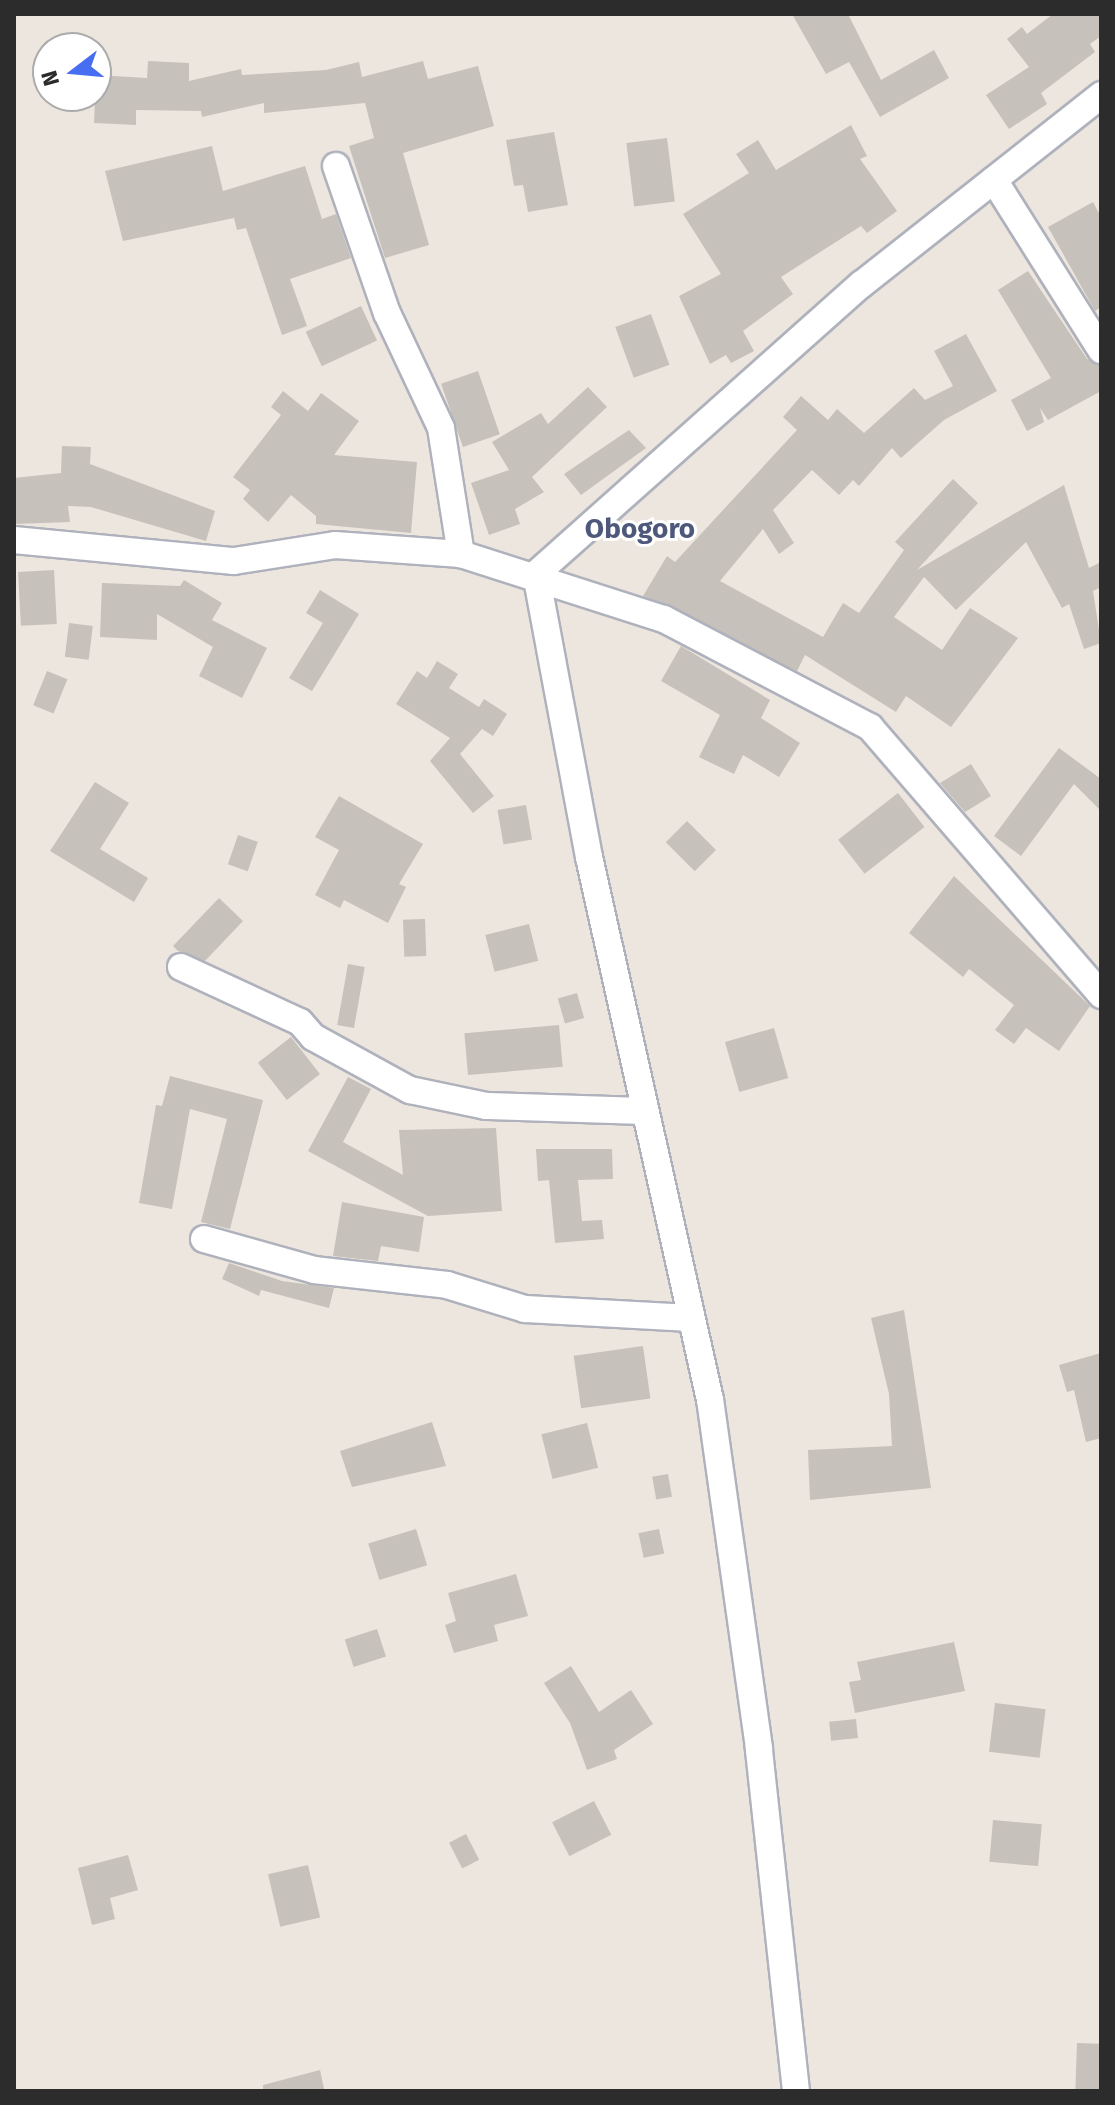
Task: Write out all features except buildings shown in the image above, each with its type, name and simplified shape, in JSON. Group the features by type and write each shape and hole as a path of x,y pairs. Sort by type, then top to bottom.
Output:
{"street":[{"path":"536,574 862,284 1101,95"},
{"path":"336,166 387,313 441,428 461,554"},
{"path":"994,180 1101,350"},
{"path":"14,540 234,561 335,545 461,554 536,574 664,619 870,727 1101,995"},
{"path":"536,574 586,841 710,1400 759,1748 796,2091"},
{"path":"181,967 300,1022 313,1037 410,1090 486,1106 645,1111"},
{"path":"204,1239 314,1270 447,1285 525,1309 691,1318"}],"district":[{"name":"Obogoro","path":"640,529"}]}
